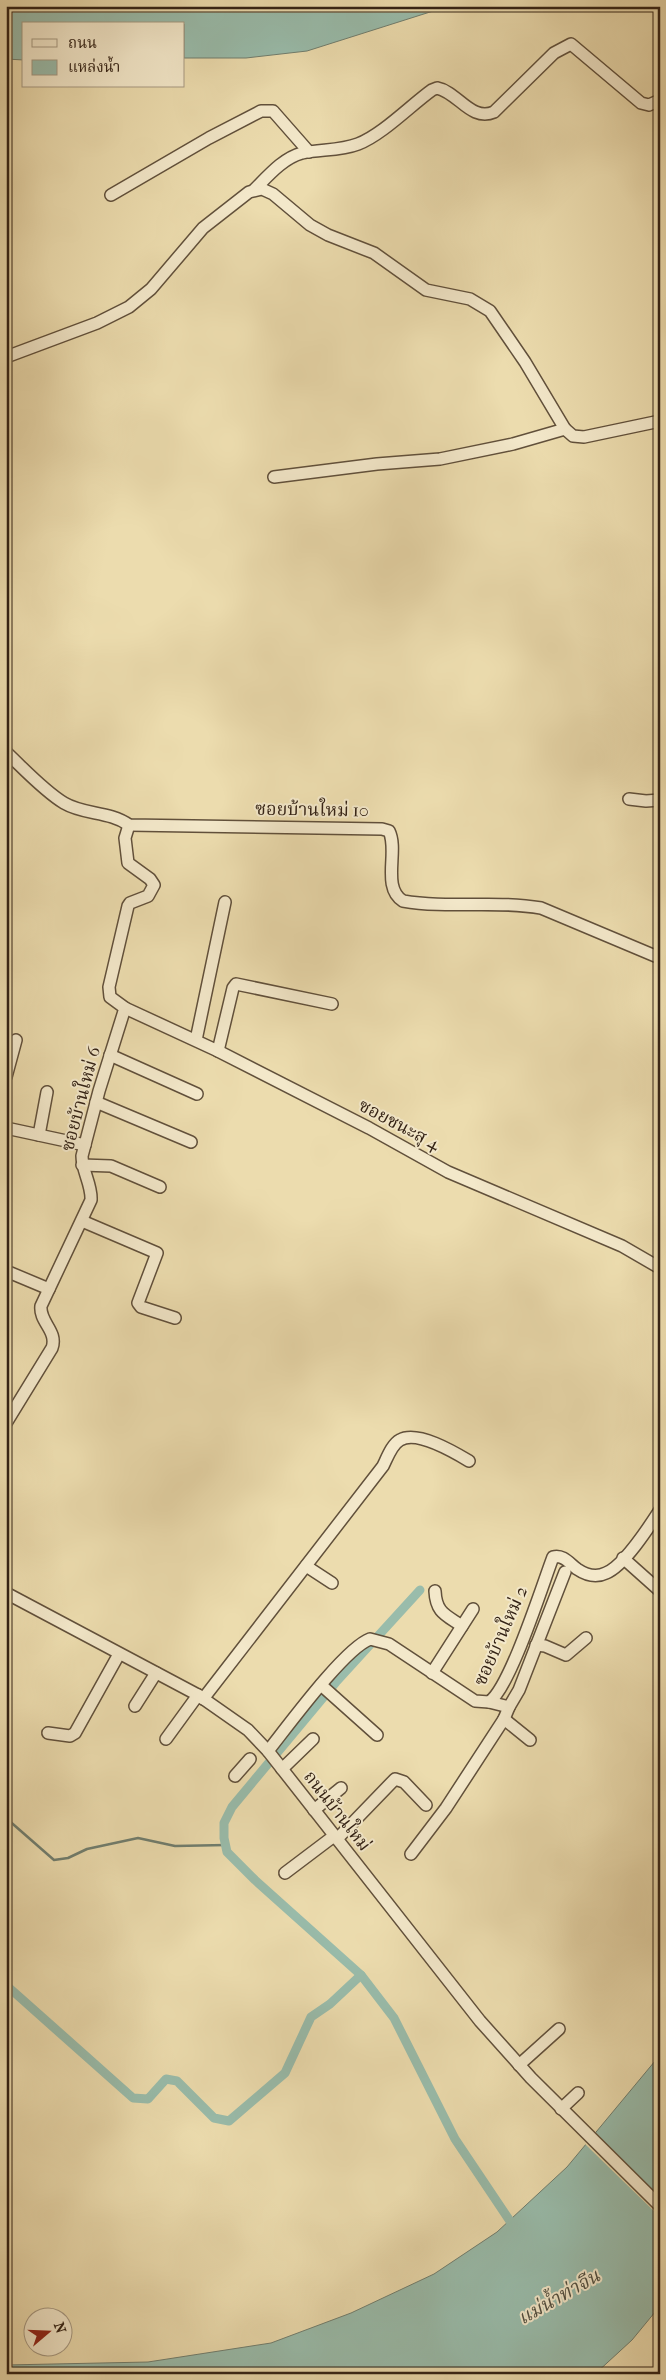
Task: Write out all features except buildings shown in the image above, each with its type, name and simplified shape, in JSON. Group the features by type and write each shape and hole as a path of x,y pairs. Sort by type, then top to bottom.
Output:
{"street":[{"path":"6,357 97,323 137,302 151,289 204,228 254,190 280,165 292,157 308,152 345,148 365,141 437,88 448,92 477,114 489,115 498,110 554,53 571,44 641,103 649,105 660,100"},
{"path":"111,195 209,138 261,111 273,111 308,152"},
{"path":"254,190 262,189 273,194 310,225 374,254 426,290 470,299 490,310 525,362 564,429 573,436 584,437 660,421"},
{"path":"274,477 378,464 435,460 512,444 564,429"},
{"name":"ซอยบ้านใหม่ 10","path":"6,752 64,803 118,818 129,825 382,829 389,832 392,839 394,891 397,897 403,901 472,905 525,905 541,908 660,958"},
{"path":"629,799 660,800"},
{"path":"125,1008 109,995 122,926 130,903 148,896 154,885 150,879 128,863 125,838 129,825"},
{"path":"196,1040 225,902"},
{"path":"218,1051 233,988 236,984 332,1004"},
{"name":"ซอยชนะสุ 4","path":"125,1008 218,1051 369,1128 448,1172 622,1246 660,1268"},
{"name":"ซอยบ้านใหม่ 6","path":"6,1423 54,1344 53,1336 41,1311 49,1289 91,1200 92,1194 82,1165 85,1145 125,1008"},
{"path":"6,1077 16,1040"},
{"path":"110,1055 197,1094"},
{"path":"39,1135 47,1092"},
{"path":"96,1102 191,1142"},
{"path":"6,1128 85,1145"},
{"path":"82,1165 111,1166 160,1187"},
{"path":"82,1222 157,1253 138,1303 141,1307 175,1318"},
{"path":"6,1271 49,1289"},
{"path":"166,1739 306,1566 383,1466 395,1443 401,1439 413,1438 440,1445 470,1461"},
{"name":"ซอยบ้านใหม่ 2","path":"235,1776 252,1756 266,1748 359,1645 370,1639 389,1644 475,1701 488,1702 498,1694 525,1634 553,1557 564,1559 577,1569 601,1575 623,1558 655,1525 660,1510"},
{"path":"623,1558 660,1591"},
{"path":"306,1566 332,1583"},
{"path":"411,1854 446,1808 504,1719 519,1690 565,1572"},
{"path":"435,1591 438,1609 462,1626"},
{"name":"ถนนบ้านใหม่","path":"6,1593 200,1697 238,1722 266,1748 480,2021 561,2109 660,2206"},
{"path":"432,1673 473,1609"},
{"path":"536,1645 545,1646 566,1656 586,1638"},
{"path":"48,1733 70,1736 76,1733 120,1654"},
{"path":"135,1706 156,1674"},
{"path":"321,1685 376,1735"},
{"path":"488,1702 509,1707"},
{"path":"504,1719 530,1740"},
{"path":"282,1769 313,1739"},
{"path":"285,1873 335,1838 395,1779 404,1782 426,1805"},
{"path":"314,1810 341,1788"},
{"path":"519,2065 559,2029"},
{"path":"561,2109 578,2093"}],"water":[{"path":"6,6 449,6 307,51 246,58 185,58 185,22 22,22 22,60 6,59"},
{"name":"แม่น้ำท่าจีน","path":"660,2055 660,2306 632,2340 595,2374 6,2374 6,2365 148,2362 271,2343 351,2313 434,2274 497,2232 567,2167"}],"pier":[{"path":"594,2131 660,2201 660,2217 584,2143"}],"waterway":[{"path":"420,1590 336,1682 232,1807 224,1823 224,1838 227,1852 255,1880 361,1975 394,2018 455,2139 516,2230"},
{"path":"6,1818 54,1860 68,1858 87,1849 138,1838 175,1846 226,1845"},
{"path":"6,1985 133,2098 148,2099 166,2079 177,2081 214,2118 229,2121 285,2073 311,2017 330,2004 361,1975"},
{"path":"649,2302 660,2313"}]}
